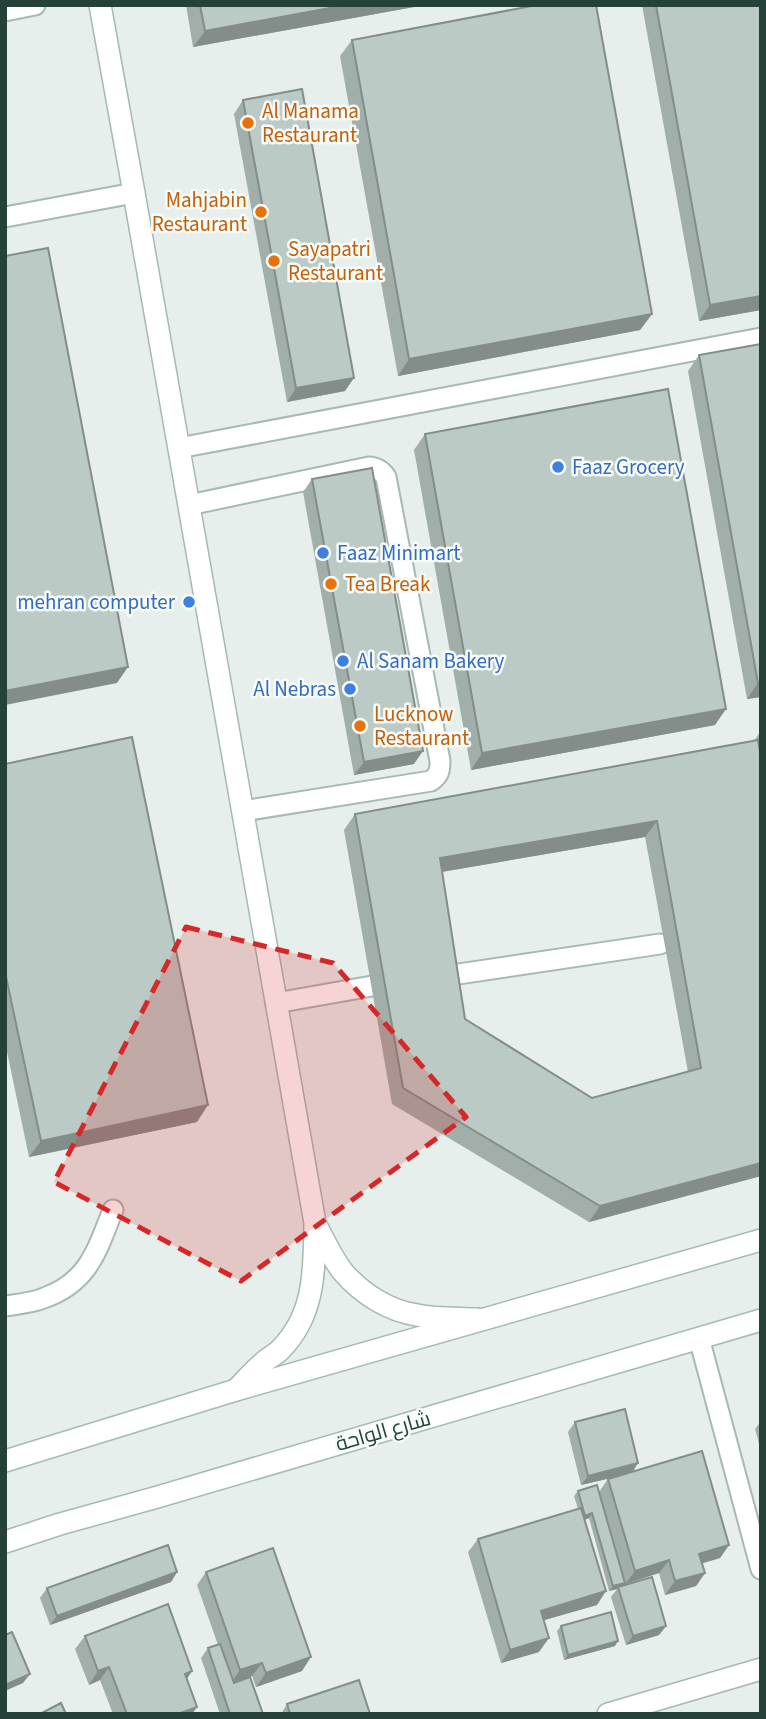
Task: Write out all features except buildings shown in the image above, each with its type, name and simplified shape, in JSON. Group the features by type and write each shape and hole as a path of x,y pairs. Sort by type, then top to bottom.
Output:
{"street":[{"path":"100,5 315,1223 312,1292 305,1313 280,1350 236,1390"},
{"path":"315,1223 343,1272 363,1292 389,1307 417,1315 484,1320"},
{"path":"5,1461 236,1390 761,1240"},
{"name":"شارع الواحة","path":"5,1542 761,1320"},
{"path":"608,1714 761,1669"}],"lane":[{"path":"5,11 35,5"},
{"path":"5,217 134,193"},
{"path":"179,448 761,338"},
{"path":"189,505 369,467 382,471 386,477 440,761 438,776 431,781 243,811"},
{"path":"445,976 660,944"},
{"path":"276,1003 372,986"},
{"path":"5,1306 41,1299 63,1290 81,1275 95,1256 113,1210"},
{"path":"699,1338 761,1569"}],"highlighted area":[{"path":"186,927 333,963 466,1117 241,1281 54,1182"}],"place":[{"name":"Al Manama Restaurant","path":"248,123"},
{"name":"Mahjabin Restaurant","path":"261,212"},
{"name":"Sayapatri Restaurant","path":"274,261"},
{"name":"Faaz Grocery","path":"558,467"},
{"name":"Faaz Minimart","path":"323,553"},
{"name":"Tea Break","path":"331,584"},
{"name":"mehran computer","path":"189,602"},
{"name":"Al Sanam Bakery","path":"343,661"},
{"name":"Al Nebras","path":"350,689"},
{"name":"Lucknow Restaurant","path":"360,726"}]}
